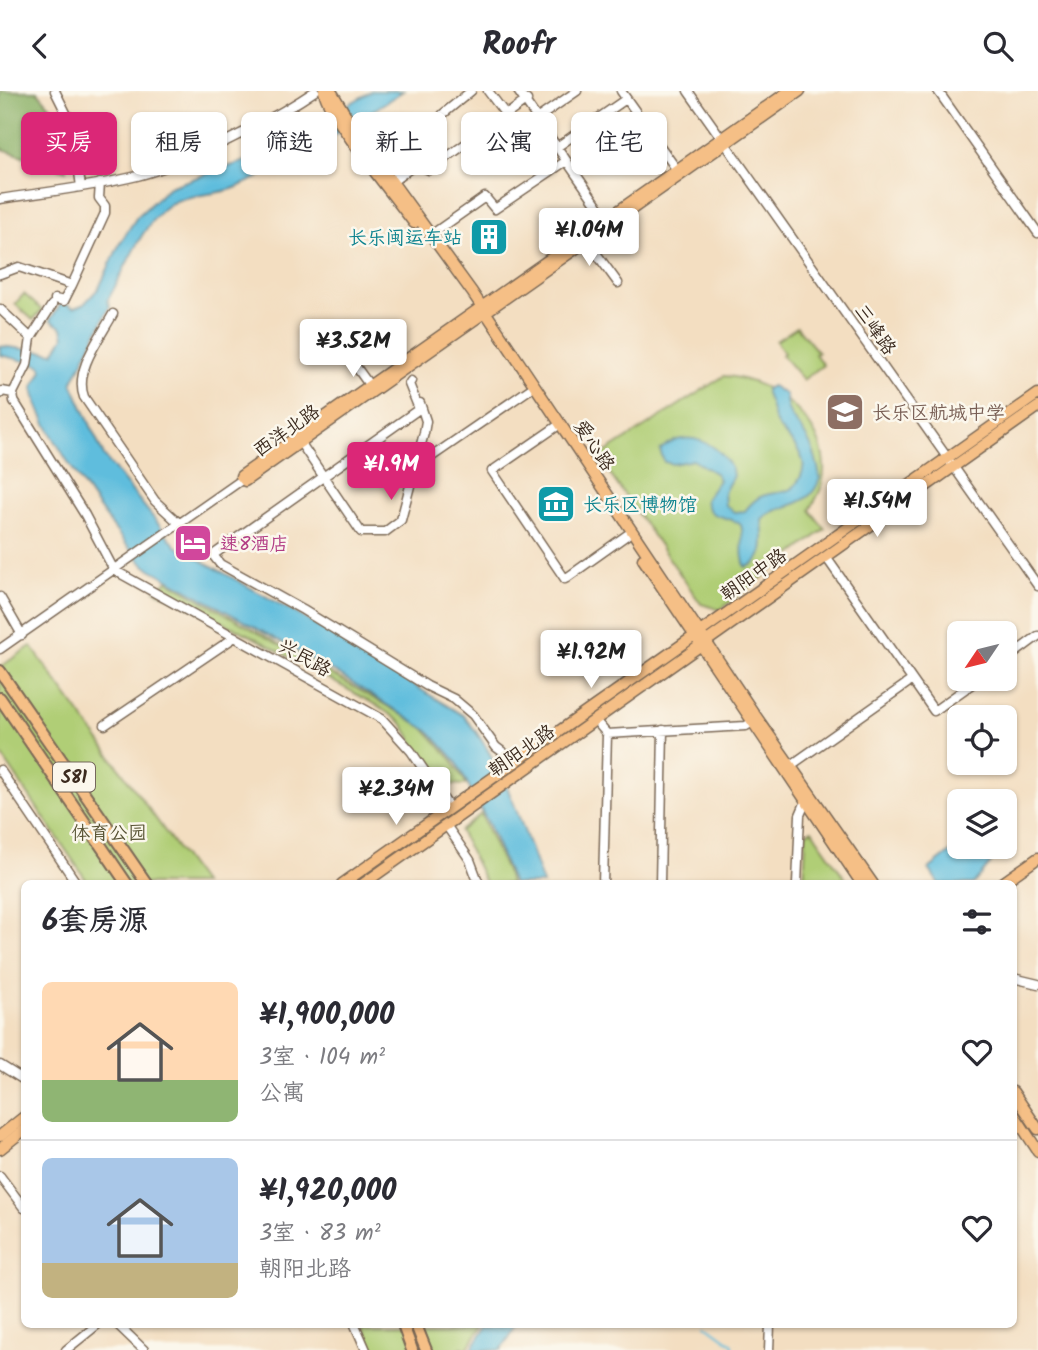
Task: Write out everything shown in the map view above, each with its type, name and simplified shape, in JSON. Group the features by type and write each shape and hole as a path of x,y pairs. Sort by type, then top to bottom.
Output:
{"highway":[{"name":"S81","path":"0,671 144,880"},
{"name":"S81","path":"0,698 124,880"},
{"path":"404,1328 412,1350"},
{"path":"417,1328 426,1350"}],"main road":[{"path":"481,310 723,141 789,91"},
{"path":"586,238 607,219 677,170 800,91"},
{"name":"爱心路","path":"328,94 353,134 431,235 700,638 751,723 859,880"},
{"name":"爱心路","path":"390,183 481,310 626,535 870,880"},
{"name":"西洋北路","path":"243,478 300,442 481,310"},
{"name":"西洋北路","path":"243,478 481,310"},
{"name":"朝阳中路","path":"801,568 826,557 1038,394"},
{"name":"朝阳中路","path":"700,638 950,462 1038,407"},
{"name":"朝阳北路","path":"369,880 595,720 700,638"},
{"name":"朝阳北路","path":"348,880 515,761 700,638"},
{"path":"1007,880 1038,858"},
{"path":"1017,881 1038,866"},
{"path":"1017,1098 1038,1129"},
{"path":"0,1136 21,1119"},
{"path":"1017,1119 1038,1151"},
{"path":"0,1149 21,1132"}],"street":[{"path":"55,91 73,127 81,187"},
{"path":"0,199 81,187 157,170 278,114 315,91"},
{"path":"390,183 443,114 471,91"},
{"path":"488,91 504,112"},
{"path":"518,91 534,112"},
{"path":"547,112 577,91"},
{"name":"三峰路","path":"688,91 1038,586"},
{"path":"938,91 1038,233"},
{"path":"607,219 557,147 623,95 677,170"},
{"path":"510,112 527,100"},
{"path":"390,183 416,164 429,170 461,147"},
{"path":"431,235 485,197 495,209 566,160"},
{"path":"0,649 114,571 46,449 19,412 13,393 27,365 31,338 54,302 64,301 104,213 106,206 100,198 100,183"},
{"path":"586,238 618,283"},
{"path":"0,274 19,267 72,285"},
{"path":"0,309 31,338"},
{"path":"113,314 89,359 80,385 85,397 155,501 180,524"},
{"path":"307,330 349,357 370,386"},
{"path":"300,442 361,532 385,532 397,526 401,520 426,421 404,368"},
{"path":"411,381 409,384 419,409 213,555 220,564 303,610 427,686 454,699 473,715 496,747 515,761"},
{"path":"421,464 530,389"},
{"path":"0,394 2,391 13,393"},
{"path":"556,427 492,471 565,579 626,535"},
{"name":"西洋北路","path":"114,571 243,478"},
{"path":"826,557 934,711 962,691"},
{"name":"兴民路","path":"114,571 382,719 411,751 449,807"},
{"path":"0,597 22,635"},
{"path":"1017,651 1038,636"},
{"path":"105,726 235,637"},
{"path":"790,766 912,680"},
{"path":"595,720 607,734 603,880"},
{"path":"607,734 746,726 751,723"},
{"path":"660,880 663,730"},
{"path":"0,770 75,880"},
{"path":"0,789 10,785"},
{"path":"797,880 800,815 806,800"},
{"path":"446,825 470,860 478,880"},
{"path":"1017,979 1038,983"},
{"path":"0,1065 21,1078"},
{"path":"0,1176 21,1204"},
{"path":"66,1350 93,1328"},
{"path":"121,1328 144,1350"},
{"path":"356,1328 366,1350"},
{"path":"769,1350 770,1328"}],"green space":[{"path":"0,91 37,91 55,112 21,112 21,155 0,148"},
{"path":"24,294 42,310 33,320 15,304"},
{"path":"797,327 818,352 815,354 823,365 803,380 782,355 784,353 776,341"},
{"path":"724,376 744,379 782,397 811,427 820,445 824,464 822,485 810,510 825,529 720,610 701,604 598,457"},
{"path":"168,581 422,726 452,760 467,785 445,784 426,763 402,723 378,706 253,637 155,590"},
{"name":"体育公园","path":"31,646 200,880 86,880 0,753 0,667"},
{"path":"481,814 509,880 484,880 460,831"},
{"path":"812,830 846,880 804,880 806,833"},
{"path":"364,1328 481,1328 466,1350 462,1347 458,1350 373,1350"}],"water":[{"path":"372,91 403,91 371,112 351,112 351,124 337,133 335,112"},
{"path":"241,162 241,175 263,175 227,191 182,199 158,214 141,237 107,301 110,306 72,383 104,456 176,546 299,615 464,716 501,775 542,880 511,880 489,825 456,761 430,732 333,671 145,566 98,507 48,427 33,387 42,370 40,365 0,355 0,346 54,353 64,337 62,328 50,320 62,302 74,308 84,304 99,288 120,243 137,217 169,187 204,175 227,175 227,167"},
{"path":"772,386 786,395 790,414 813,449 820,478 809,496 762,519 761,554 753,564 746,567 741,525 714,514 707,507 705,500 719,480 716,474 693,460 673,464 664,462 660,450 680,439 691,439 710,445 719,452 732,470 733,476 724,492 725,505 734,512 745,511 761,496 792,489 800,479 803,462 801,455 774,420 766,393 766,389"},
{"path":"947,855 947,859 992,859 976,880 936,880 929,869"},
{"path":"485,1328 515,1328 501,1350 471,1350"}],"waterway":[{"path":"711,1328 733,1344 733,1350"}],"place":[{"name":"长乐闽运车站","path":"489,237"},
{"name":"长乐区航城中学","path":"845,412"},
{"name":"长乐区博物馆","path":"556,504"},
{"name":"速8酒店","path":"193,543"}]}
